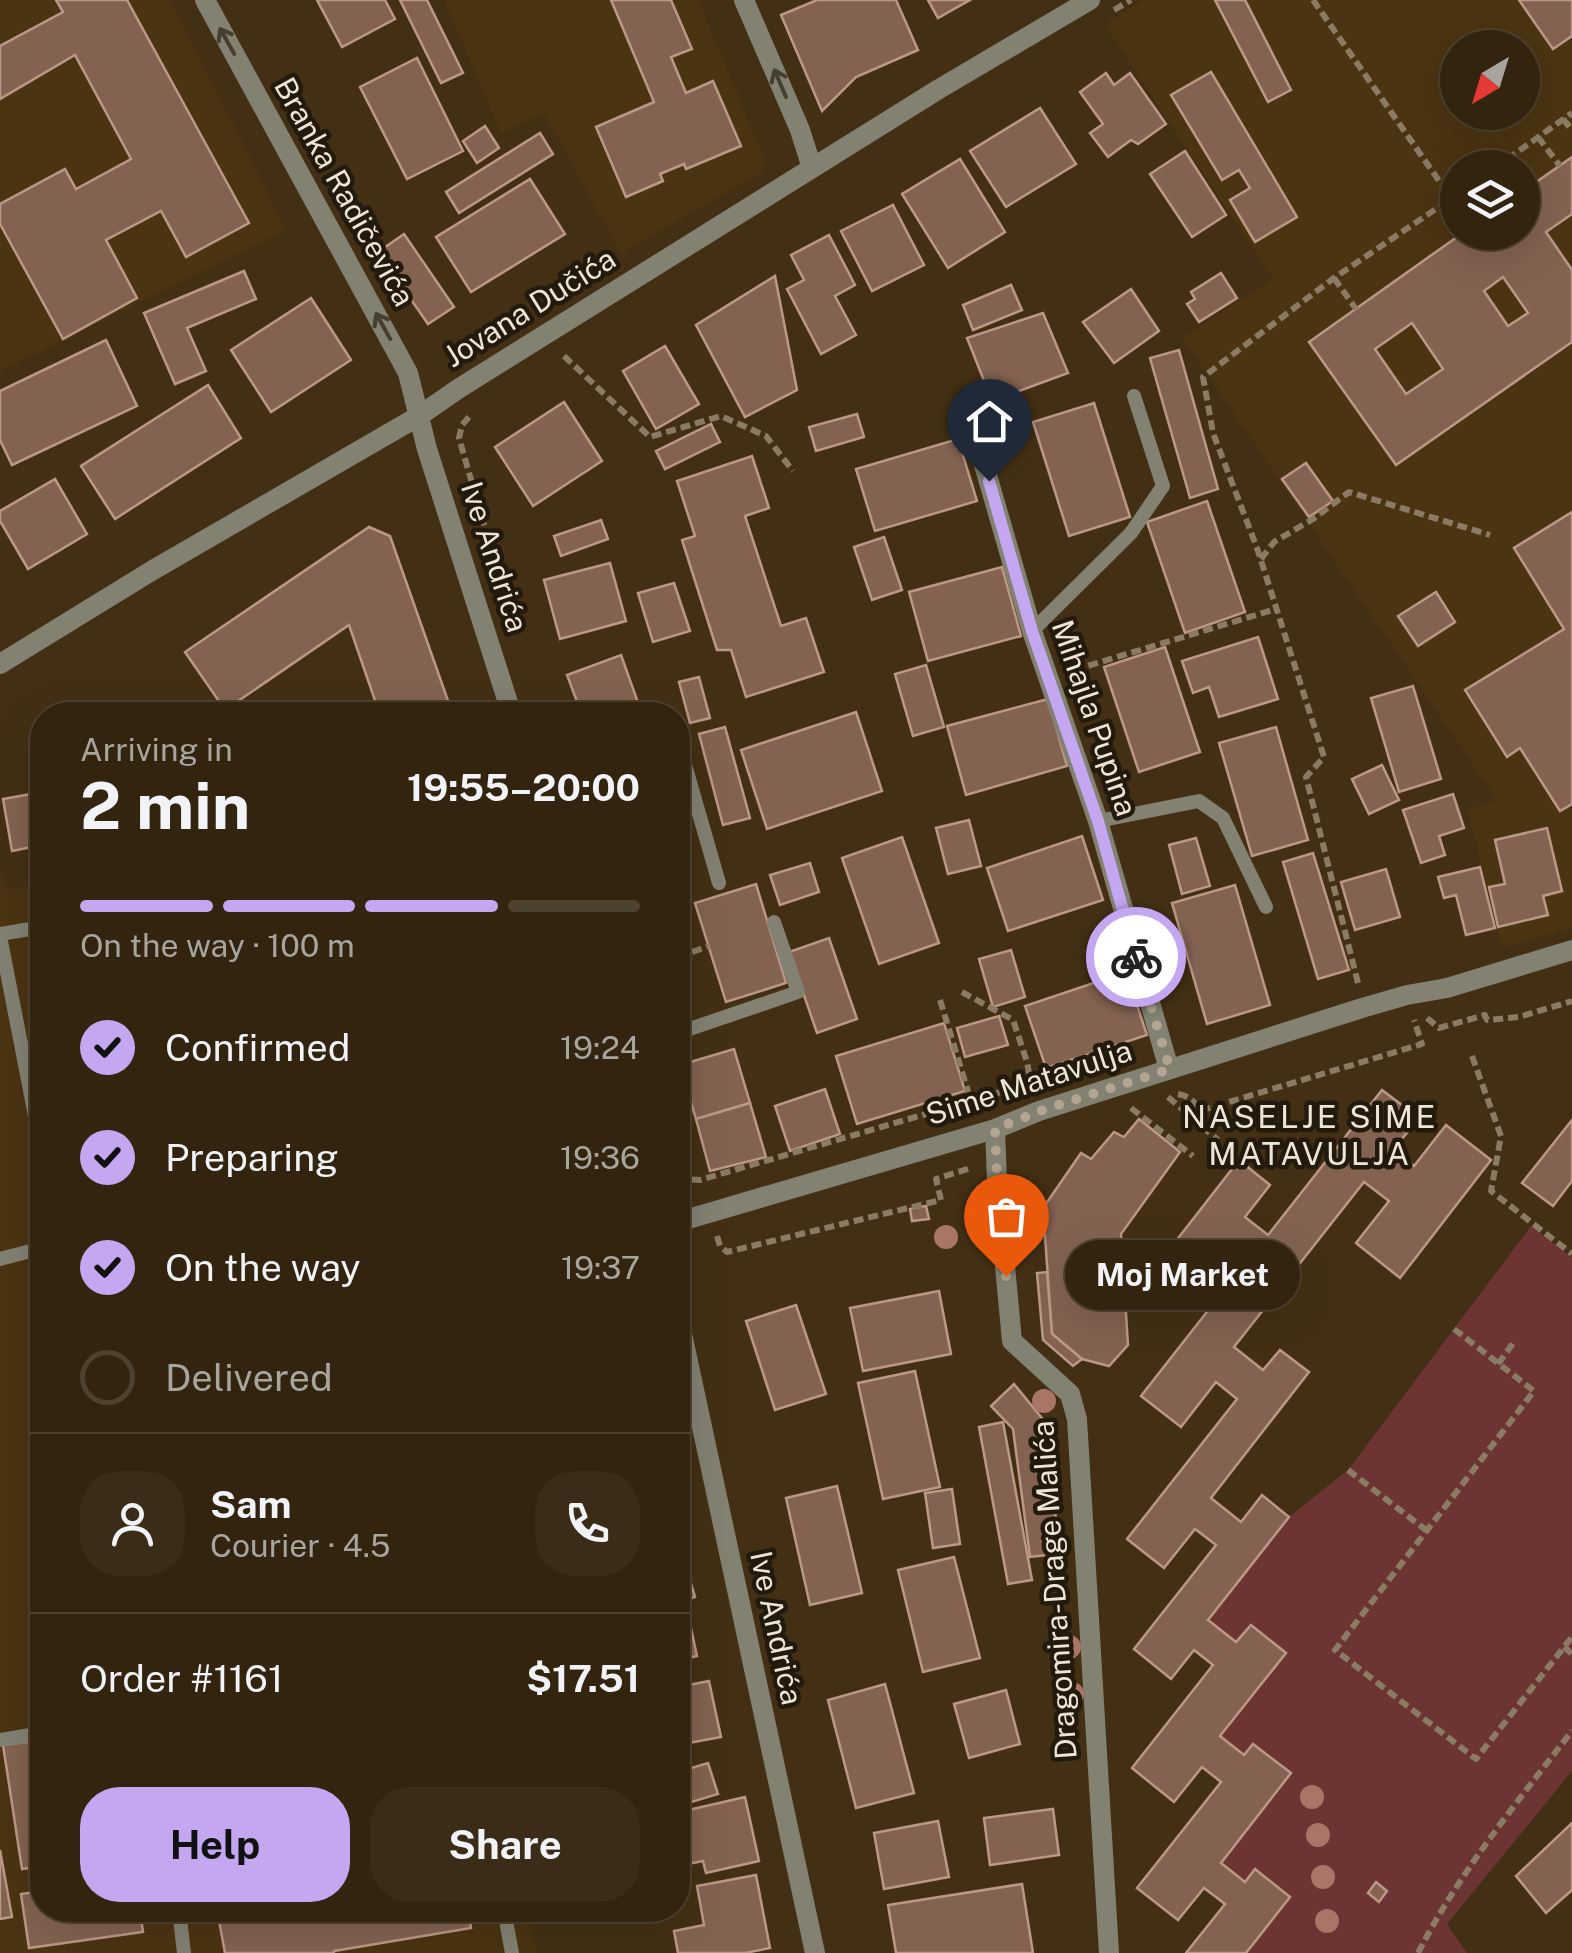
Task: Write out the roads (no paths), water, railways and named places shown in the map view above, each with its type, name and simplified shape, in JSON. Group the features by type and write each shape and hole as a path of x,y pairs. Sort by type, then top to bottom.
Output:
{"street":[{"name":"Branka Radičevića","path":"205,0 408,373 420,416"},
{"path":"744,0 800,130 812,168"},
{"name":"Jovana Dučića","path":"0,664 420,416 938,88 1096,9"},
{"name":"Ive Andrića","path":"420,416 508,702"},
{"name":"Mihajla Pupina","path":"978,444 1032,631 1098,821 1170,1069"},
{"name":"Sime Matavulja","path":"690,1219 995,1129 1040,1111 1406,995 1448,988 1572,950"},
{"name":"Dragomira-Drage Malića","path":"995,1129 1012,1340 1070,1394 1077,1419 1109,1953"},
{"name":"Ive Andrića","path":"690,1371 815,1953"}],"lane":[{"path":"1032,631 1131,532 1163,486 1134,396"},
{"path":"690,782 719,882"},
{"path":"1098,821 1199,801 1222,818 1266,907"},
{"path":"690,1029 798,992 774,922"},
{"path":"30,930 0,936 30,1090"},
{"path":"0,1259 30,1251"},
{"path":"0,1740 30,1734"},
{"path":"180,1922 184,1953"},
{"path":"506,1922 512,1953"}],"place":[{"name":"Moj Market","path":"1006,1276"}],"district":[{"name":"NASELJE SIME MATAVULJA","path":"1310,1136"}]}
